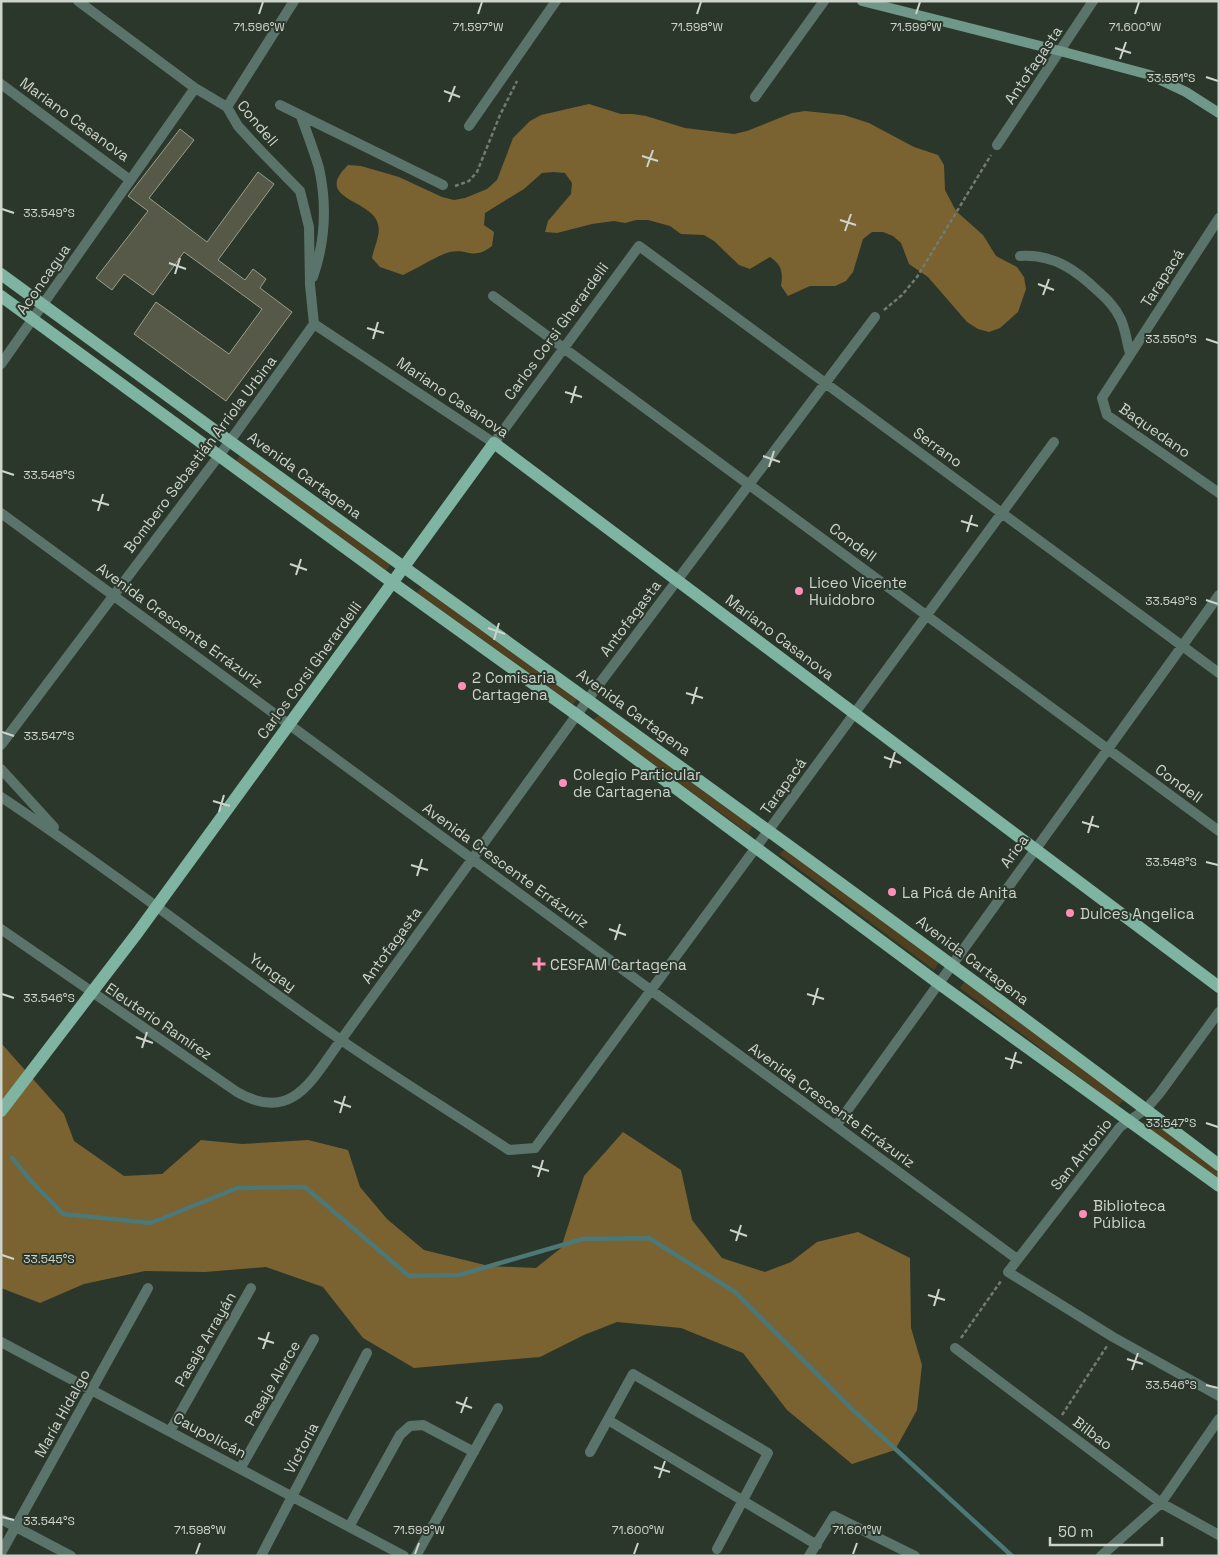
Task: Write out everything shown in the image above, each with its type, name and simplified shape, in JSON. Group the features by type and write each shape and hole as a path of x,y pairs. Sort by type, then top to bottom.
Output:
{"main road":[{"name":"Avenida Cartagena","path":"1,274 769,830 952,964 1219,1165"},
{"path":"1,296 577,715 938,983 1219,1186"},
{"name":"Carlos Corsi Gherardelli","path":"1,1112 156,907 494,443"},
{"name":"Mariano Casanova","path":"494,443 1219,987"}],"street":[{"name":"Condell","path":"78,1 195,88 226,107 238,126 300,190 309,227 310,285 314,324"},
{"path":"226,107 294,1"},
{"path":"469,126 556,1"},
{"path":"755,97 824,1"},
{"path":"862,1 1150,75 1186,92 1219,113"},
{"name":"Antofagasta","path":"997,145 1093,1"},
{"name":"Mariano Casanova","path":"1,84 130,180"},
{"name":"Aconcagua","path":"1,364 195,88"},
{"path":"280,104 443,185"},
{"path":"302,116 319,169 324,203 320,253 310,285"},
{"name":"Tarapacá","path":"1130,353 1219,218"},
{"name":"Carlos Corsi Gherardelli","path":"494,443 639,246"},
{"name":"Serrano","path":"639,246 1219,673"},
{"path":"1020,256 1033,255 1059,262 1086,279 1107,300 1120,317 1130,353"},
{"name":"Condell","path":"493,296 1219,831"},
{"name":"Antofagasta","path":"307,1086 588,700 876,317"},
{"name":"Mariano Casanova","path":"314,324 494,443"},
{"name":"Bombero Sebastián Arriola Urbina","path":"1,744 230,441 314,324"},
{"name":"Baquedano","path":"1130,353 1102,398 1107,415 1219,494"},
{"name":"Tarapacá","path":"535,1148 1054,442"},
{"name":"Avenida Crescente Errázuriz","path":"1,513 1017,1259"},
{"name":"Arica","path":"836,1126 1219,595"},
{"path":"1,768 64,839"},
{"name":"Yungay","path":"1,797 64,839 341,1040 509,1150 535,1148"},
{"name":"Eleuterio Ramírez","path":"1,929 91,993 245,1097 264,1103 280,1103 294,1097 307,1086"},
{"name":"San Antonio","path":"1008,1272 1120,1127 1146,1109 1219,1012"},
{"path":"1008,1272 1113,1337 1219,1396"},
{"name":"María Hidalgo","path":"1,1553 148,1288"},
{"name":"Pasaje Arrayán","path":"170,1431 251,1288"},
{"name":"Pasaje Alerce","path":"240,1469 314,1339"},
{"name":"Caupolicán","path":"1,1342 404,1556"},
{"name":"Bilbao","path":"955,1348 1161,1503 1219,1534"},
{"name":"Victoria","path":"261,1556 367,1353"},
{"path":"590,1452 633,1374 768,1454 717,1549"},
{"path":"416,1556 498,1408"},
{"path":"1101,1556 1161,1503 1219,1419"},
{"path":"608,1420 817,1545"},
{"path":"349,1527 400,1435 410,1426 422,1425 474,1452"},
{"path":"810,1556 834,1516 915,1556"},
{"path":"1,1519 71,1556"}],"path":[{"path":"443,185 463,184 477,172 500,114 521,74"},
{"path":"876,317 902,295 917,277 997,145"},
{"path":"955,1348 1008,1272"},
{"path":"1056,1425 1113,1337"}],"shaded area":[{"path":"589,104 621,114 646,116 685,128 734,134 747,131 792,113 805,111 844,115 869,123 914,147 938,155 944,165 945,190 956,211 983,235 996,256 1017,267 1024,277 1026,289 1018,312 1000,328 989,332 978,329 967,322 928,277 909,264 901,243 893,236 883,232 872,232 863,239 853,272 846,281 835,286 810,286 788,296 781,286 782,273 779,266 770,257 750,269 739,265 714,241 704,235 681,234 670,226 648,220 636,220 625,223 614,221 592,224 557,233 545,232 548,221 571,194 572,183 565,173 542,173 524,189 485,213 484,225 494,232 492,246 480,253 450,252 403,275 380,267 372,258 378,237 378,224 374,216 347,198 340,192 337,185 339,177 348,165 361,166 399,177 442,197 454,200 465,198 487,189 497,180 513,138 530,121 541,115"},
{"path":"241,454 391,563 386,571 234,461"},
{"path":"423,586 577,699 573,704 416,593"},
{"path":"599,715 753,826 748,833 593,720"},
{"path":"785,849 939,962 934,970 779,854"},
{"path":"965,981 1124,1099 1118,1106 960,988"},
{"path":"1,1043 64,1114 74,1141 124,1176 162,1174 201,1140 242,1144 308,1140 348,1150 360,1187 387,1219 424,1250 489,1266 536,1268 561,1248 584,1176 623,1132 681,1170 692,1220 722,1258 765,1272 791,1262 817,1242 858,1232 910,1258 911,1328 922,1365 917,1410 895,1450 852,1464 787,1410 743,1353 681,1328 617,1322 584,1335 540,1357 414,1368 363,1338 323,1287 266,1267 205,1272 145,1271 84,1284 40,1303 1,1288"},
{"path":"1149,1117 1219,1170 1219,1179 1142,1125"}],"building":[{"path":"180,129 194,140 149,198 207,242 258,172 274,184 218,260 245,280 253,269 266,279 260,288 292,312 226,401 134,334 156,302 229,354 262,309 184,252 153,295 124,274 112,290 96,278 148,211 128,196"}],"waterway":[{"path":"12,1158 63,1214 151,1223 237,1188 305,1187 409,1276 459,1275 583,1239 649,1238 735,1292 854,1411 1012,1556"}],"place":[{"name":"Liceo Vicente Huidobro","path":"799,591"},
{"name":"2 Comisaria Cartagena","path":"462,686"},
{"name":"Colegio Particular de Cartagena","path":"563,783"},
{"name":"La Picá de Anita","path":"892,892"},
{"name":"Dulces Angelica","path":"1070,913"},
{"name":"CESFAM Cartagena","path":"539,964"},
{"name":"Biblioteca Pública","path":"1083,1214"}]}
